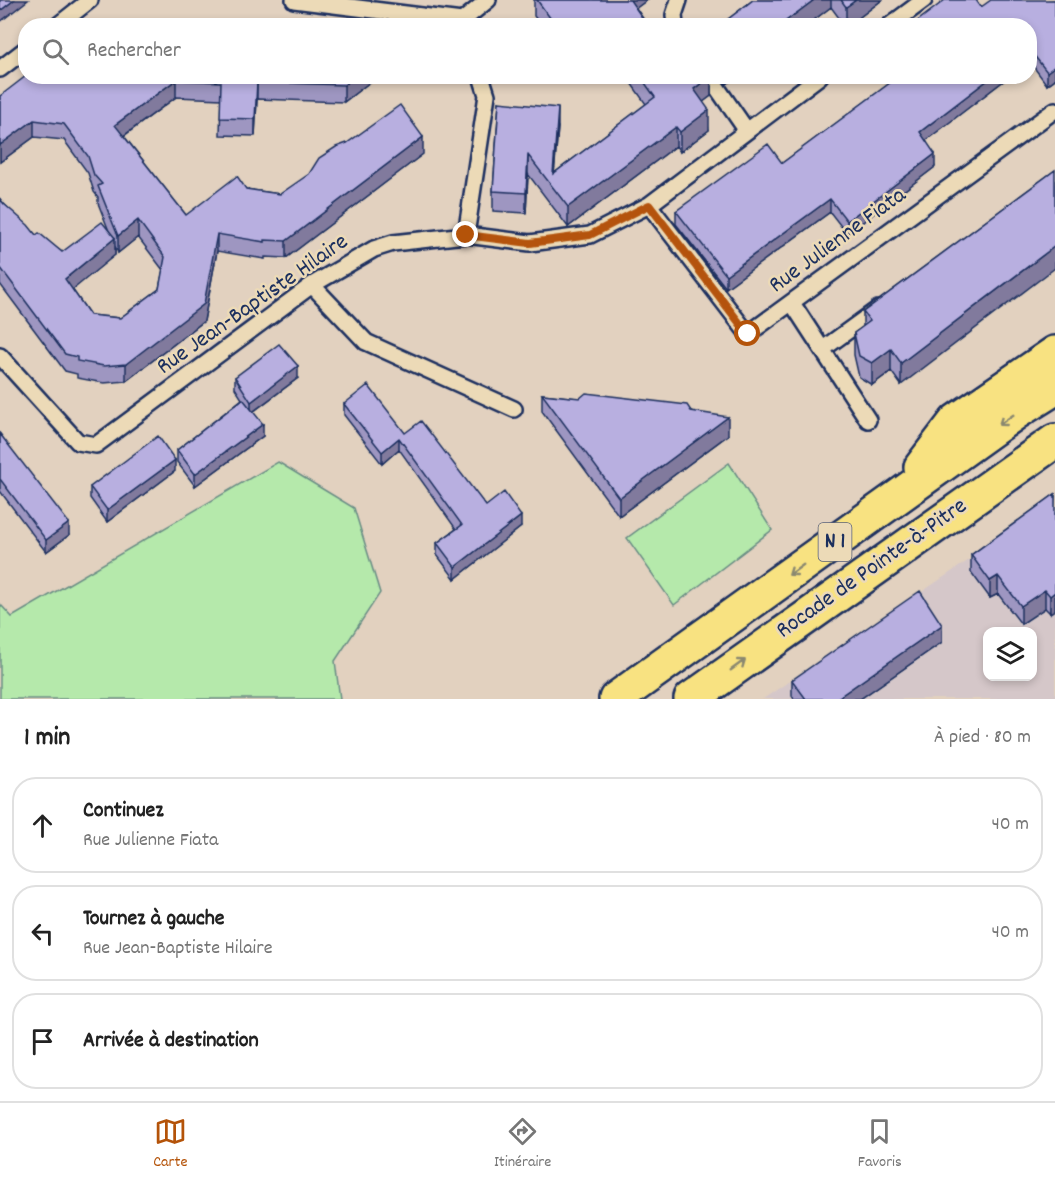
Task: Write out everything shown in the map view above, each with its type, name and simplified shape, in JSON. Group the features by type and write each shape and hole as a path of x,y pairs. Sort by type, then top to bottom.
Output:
{"highway":[{"path":"901,494 956,421 1055,353"},
{"name":"Rocade de Pointe-à-Pitre","path":"616,699 901,494 1055,388"},
{"name":"Rocade de Pointe-à-Pitre","path":"691,699 928,528 1055,441"},
{"path":"928,528 1055,467"}],"lane":[{"path":"67,18 90,0"},
{"path":"294,0 426,18"},
{"path":"468,18 488,0"},
{"path":"674,18 679,0"},
{"path":"900,18 924,0"},
{"path":"0,69 18,55"},
{"path":"466,235 487,95 484,84"},
{"path":"715,84 747,131"},
{"name":"Rue Jean-Baptiste Hilaire","path":"0,356 78,442 96,445 312,285 374,249 393,243 466,235 530,243 590,235 649,205 809,84"},
{"name":"Rue Julienne Fiata","path":"649,205 748,334 1055,110"},
{"path":"312,285 366,342 514,409"},
{"path":"824,349 891,300"},
{"path":"792,303 824,349 867,420"}],"shaded area":[{"path":"1055,502 1055,699 763,699"}],"green space":[{"path":"278,462 354,508 380,593 335,661 340,699 0,699 0,604 12,617"},
{"path":"729,463 772,530 674,605 627,538"}],"building":[{"path":"0,0 14,0 0,11"},
{"path":"537,0 630,0 642,18 598,18 550,18"},
{"path":"753,0 814,0 790,18 729,18"},
{"path":"841,0 856,0 846,7"},
{"path":"945,0 976,0 981,7 991,0 1055,0 1055,66 1047,72 1037,59 1037,18 921,18"},
{"path":"18,82 18,84 171,84 115,125 186,215 237,176 246,189 280,194 309,174 319,158 347,143 400,105 423,137 286,241 265,240 265,242 217,234 204,304 126,364 104,366 77,361 77,357 65,354 0,267 0,199 36,235 39,233 62,252 102,222 115,238 65,279 90,315 120,318 159,289 165,257 138,220 118,236 98,186 102,184 94,175 88,156 64,124 34,120 0,145 0,96"},
{"path":"221,84 257,84 255,119 220,118"},
{"path":"646,84 701,84 694,89 709,110 680,132 676,127 568,207 528,155 526,193 493,191 499,102 558,108 553,174 655,97"},
{"path":"888,84 983,84 920,132 935,154 847,221 830,199 726,275 676,211 768,144 782,163"},
{"path":"1055,170 1055,246 901,363 891,349 872,363 859,356 854,333 870,321 863,312"},
{"path":"279,344 298,366 251,402 235,377"},
{"path":"368,385 405,433 421,421 486,506 504,492 521,516 455,567 437,543 462,525 399,438 382,452 344,404"},
{"path":"586,393 687,405 691,411 728,417 619,498 542,394 580,398"},
{"path":"243,399 263,424 195,474 177,450"},
{"path":"0,434 69,523 46,540 0,479"},
{"path":"158,436 175,460 107,510 90,487"},
{"path":"1055,494 1055,592 1050,596 1045,590 1021,606 998,576 990,581 971,555"},
{"path":"920,591 942,625 836,699 806,699 792,680"}],"route":[{"path":"466,235 530,243 590,235 649,205 748,334"}]}
